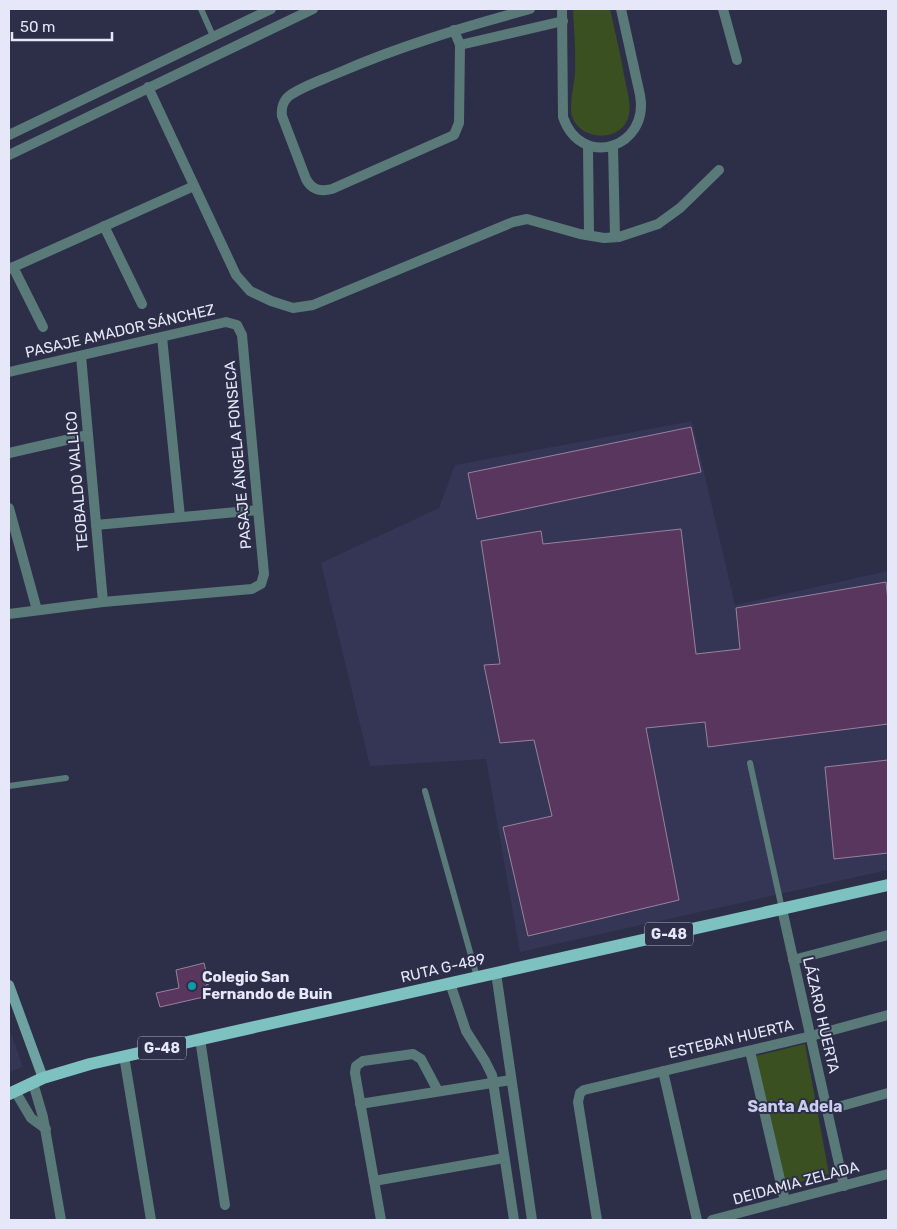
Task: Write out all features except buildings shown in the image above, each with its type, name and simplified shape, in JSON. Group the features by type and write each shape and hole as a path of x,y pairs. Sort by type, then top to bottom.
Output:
{"main road":[{"name":"RUTA G-489","path":"12,1092 68,1070 124,1056 888,885"},
{"path":"9,985 38,1081"}],"street":[{"path":"9,135 271,9"},
{"path":"9,155 103,108 313,9"},
{"path":"454,30 460,45 459,123 454,135 332,189 320,191 310,185 282,116 282,105 286,100 300,90 343,71 423,40 454,30 530,9"},
{"path":"562,9 563,117 574,138 588,146 597,148 612,146 622,142 633,132 642,108 620,9"},
{"path":"723,9 738,60"},
{"path":"460,45 563,21"},
{"path":"148,87 236,275 250,291 271,301 293,308 313,305 513,222 527,219 589,236 604,238 615,237 658,224 680,208 719,170"},
{"path":"96,92 103,108"},
{"path":"588,146 589,236"},
{"path":"612,146 615,237"},
{"path":"43,326 11,268 194,186"},
{"path":"104,226 142,304"},
{"name":"PASAJE AMADOR SÁNCHEZ","path":"9,372 226,322 237,325"},
{"name":"PASAJE ÁNGELA FONSECA","path":"103,602 252,589 261,584 264,574 242,335 237,325"},
{"path":"162,337 180,517"},
{"name":"TEOBALDO VALLICO","path":"81,356 103,602"},
{"path":"9,453 88,435"},
{"path":"9,508 37,610"},
{"path":"96,525 258,510"},
{"path":"9,614 103,602"},
{"name":"LÁZARO HUERTA","path":"782,909 844,1186"},
{"path":"794,960 888,935"},
{"path":"496,973 532,1220"},
{"path":"450,983 462,1022 470,1040 489,1067 514,1220"},
{"name":"ESTEBAN HUERTA","path":"597,1220 578,1102 580,1093 588,1088 811,1036 888,1015"},
{"path":"200,1039 225,1205"},
{"path":"750,1050 785,1201"},
{"path":"381,1220 360,1104 355,1073 356,1066 363,1061 413,1054 421,1059 438,1091"},
{"path":"124,1056 151,1220"},
{"path":"663,1071 697,1220"},
{"path":"360,1104 511,1080"},
{"path":"38,1081 61,1220"},
{"path":"12,1092 36,1122 46,1129"},
{"path":"827,1110 888,1093"},
{"path":"374,1181 504,1158"},
{"name":"DEIDAMIA ZELADA","path":"712,1220 888,1174"}],"lane":[{"path":"201,9 213,36"},
{"path":"750,763 782,909"},
{"path":"9,786 66,778"},
{"path":"425,791 476,977"}],"shaded area":[{"path":"692,421 735,605 888,571 888,870 520,952 486,759 370,766 321,563 439,508 455,465"},
{"path":"9,1028 23,1067 9,1072"}],"green space":[{"path":"573,9 610,9 630,105 625,123 619,130 611,134 602,136 584,131 577,125 572,116 571,101 575,74"},
{"path":"805,1044 829,1174 785,1186 756,1056"}],"place":[{"name":"Colegio San Fernando de Buin","path":"192,986"}],"district":[{"name":"Santa Adela","path":"795,1106"}]}
